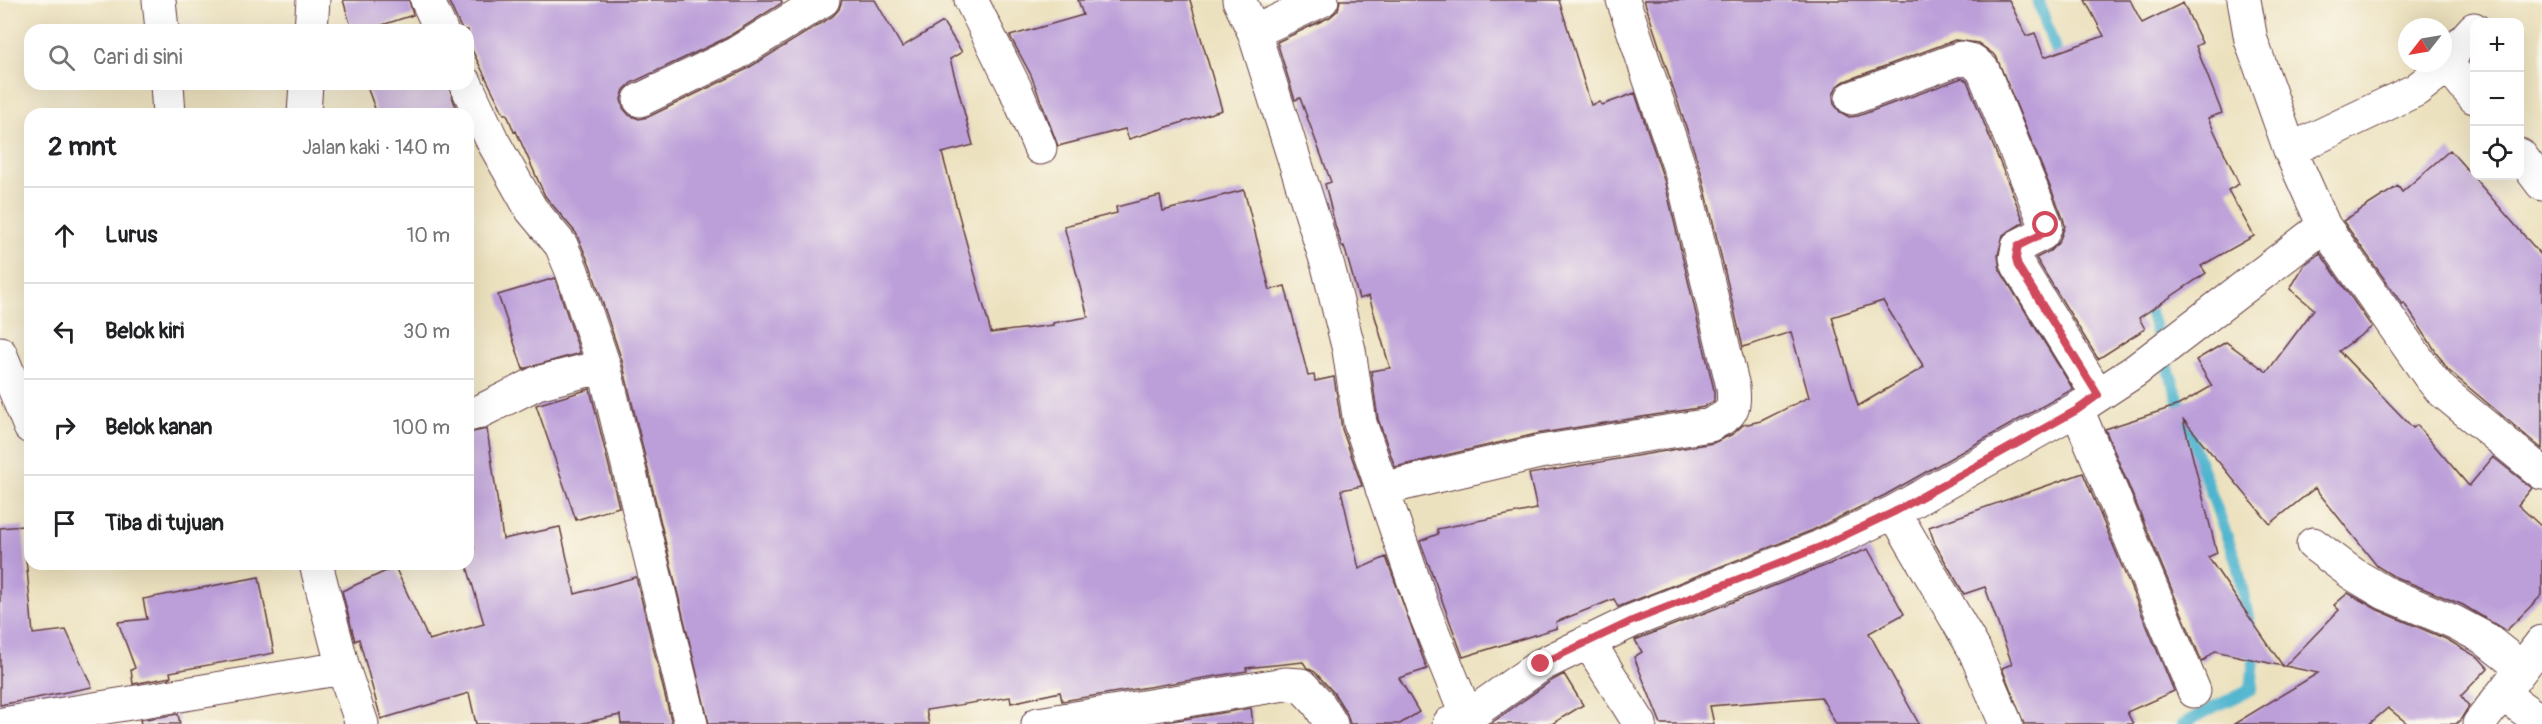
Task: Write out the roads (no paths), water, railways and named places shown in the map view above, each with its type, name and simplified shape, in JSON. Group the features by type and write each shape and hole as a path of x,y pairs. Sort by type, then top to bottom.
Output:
{"street":[{"path":"159,0 161,24"},
{"path":"311,24 313,0"},
{"path":"427,0 438,24"},
{"path":"640,100 735,54 823,0"},
{"path":"971,0 1015,88 1040,148"},
{"path":"1239,0 1254,32 1328,266 1349,350 1360,423 1423,608 1458,720 1541,664 1588,641 1693,596 1820,547 1894,512 2087,402 2135,371 2324,226"},
{"path":"1254,32 1322,0"},
{"path":"1382,489 1540,452 1710,425 1727,416 1735,405 1733,387 1683,178 1623,0"},
{"path":"2244,0 2250,40 2290,150 2324,226 2441,390 2542,473"},
{"path":"2452,56 2455,50 2470,35"},
{"path":"1852,98 1960,58 1973,61 1983,70 2046,225 2042,234 2018,246 2016,258 2018,266 2087,402 2194,691"},
{"path":"2452,70 2470,92"},
{"path":"2290,150 2416,90 2439,72"},
{"path":"167,90 169,108"},
{"path":"304,108 306,90"},
{"path":"469,90 492,140 531,209 561,244 604,366 691,724"},
{"path":"2524,160 2542,184"},
{"path":"0,353 24,412"},
{"path":"474,413 537,383 604,366"},
{"path":"1894,512 1974,649 2006,724"},
{"path":"2313,544 2353,574 2385,593 2484,638 2522,668"},
{"path":"318,570 343,668 362,724"},
{"path":"1588,641 1629,720"},
{"path":"2479,724 2542,642"},
{"path":"3,724 52,719 343,668"},
{"path":"1038,724 1285,684 1301,685 1331,724"},
{"path":"2502,694 2542,722"}],"waterway":[{"path":"2038,0 2061,67"},
{"path":"2145,297 2193,444 2237,564 2255,651 2251,690 2183,724"}]}
